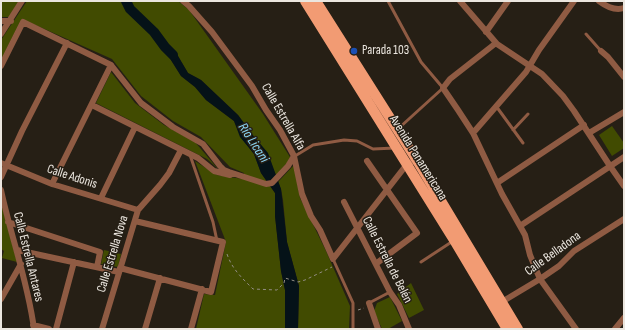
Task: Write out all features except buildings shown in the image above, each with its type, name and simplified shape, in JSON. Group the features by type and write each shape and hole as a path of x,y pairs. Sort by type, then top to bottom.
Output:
{"main road":[{"name":"Avenida Panamericana","path":"305,1 397,148 412,162 498,305 507,329"},
{"name":"Avenida Panamericana","path":"316,1 398,129 412,162 454,240 498,305 518,329"}],"street":[{"path":"1,34 11,21 22,1"},
{"name":"Calle Estrella Alfa","path":"183,1 212,32 252,86 280,130 294,156 302,194 311,216 320,230 335,262"},
{"path":"460,1 496,43 542,74 563,96 624,186"},
{"path":"486,32 508,1"},
{"path":"473,134 521,79 574,1"},
{"path":"600,1 615,9 624,8"},
{"path":"1,21 11,21"},
{"path":"1,66 23,22 111,65 141,103 173,127 203,144 224,170 266,184 272,183 288,166 294,156"},
{"path":"1,177 4,164 67,43"},
{"path":"496,43 450,79 443,88 473,134 496,183 525,235 530,255 540,279 576,329"},
{"path":"600,51 608,57 624,76"},
{"path":"52,184 111,65"},
{"path":"92,105 198,158 214,171 240,175"},
{"path":"589,133 624,112"},
{"path":"496,183 584,125"},
{"path":"101,198 135,127"},
{"name":"Calle Estrella Nova","path":"102,329 138,210 169,173 181,150"},
{"path":"520,226 624,157"},
{"path":"367,162 417,233 376,263"},
{"path":"335,262 358,227 404,168 412,162"},
{"name":"Calle Adonis","path":"4,164 52,184 138,210"},
{"name":"Calle Estrella Antares","path":"1,190 8,222 21,264 33,327"},
{"name":"Calle Estrella de Belén","path":"344,202 390,292 399,305 409,329"},
{"name":"Calle Belladona","path":"498,305 540,279 559,266 574,251 624,219"},
{"path":"17,250 97,267 160,278 211,292 220,242 134,221"},
{"path":"8,222 100,252 97,267"},
{"path":"56,329 74,262"},
{"path":"1,299 21,264"},
{"path":"145,329 160,278"},
{"path":"191,329 202,289"},
{"path":"370,305 378,329"},
{"path":"615,329 624,318"},
{"path":"33,327 49,329"}],"lane":[{"path":"388,1 421,62 443,88 398,129"},
{"path":"586,34 600,51"},
{"path":"496,106 523,143"},
{"path":"513,130 528,114"},
{"path":"294,156 313,145 344,140 357,141 373,149 397,148"},
{"path":"189,154 220,242"},
{"path":"421,262 454,240"},
{"name":"Calle Estrella Alfa","path":"335,262 353,303 354,329"},
{"path":"370,305 390,292"}],"path":[{"path":"220,242 230,264 253,289 277,290 284,283 285,278 298,282 305,280 335,262"},
{"path":"353,310 370,305"}],"green space":[{"path":"1,1 19,1 9,17 1,17"},
{"path":"27,1 178,1 189,10 263,114 290,157 287,163 276,175 252,134 238,115 201,80 188,73 178,56 165,43 164,49 181,76 195,87 206,100 234,121 241,137 254,154 261,173 275,193 275,216 281,271 285,290 285,329 196,329 204,294 215,295 226,242 195,161 217,175 243,179 244,173 230,167 201,137 173,121 141,96 112,59 22,19 1,60 1,40"},
{"path":"111,72 135,103 164,125 195,142 218,169 207,159 96,103"},
{"path":"612,126 624,143 624,148 612,156 599,135"},
{"path":"294,165 300,198 326,251 350,306 349,329 298,329 299,286 287,242 283,200 278,182"},
{"path":"1,202 17,262 2,258 4,251 1,249"},
{"path":"104,250 121,254 118,267 101,264"},
{"path":"411,283 424,310 409,318 397,294"},
{"path":"390,297 402,321 388,329 382,329 374,311 377,303"}],"water":[{"name":"Río Licani","path":"165,43 178,56 188,73 201,80 238,115 268,153 281,189 287,242 299,286 298,329 285,329 285,290 281,271 275,216 275,193 261,173 254,154 240,137 234,121 206,100 195,87 181,76 164,49"}],"waterway":[{"name":"Río Licani","path":"126,1 130,9 154,32 173,55"}],"place":[{"name":"Parada 103","path":"354,51"}]}
